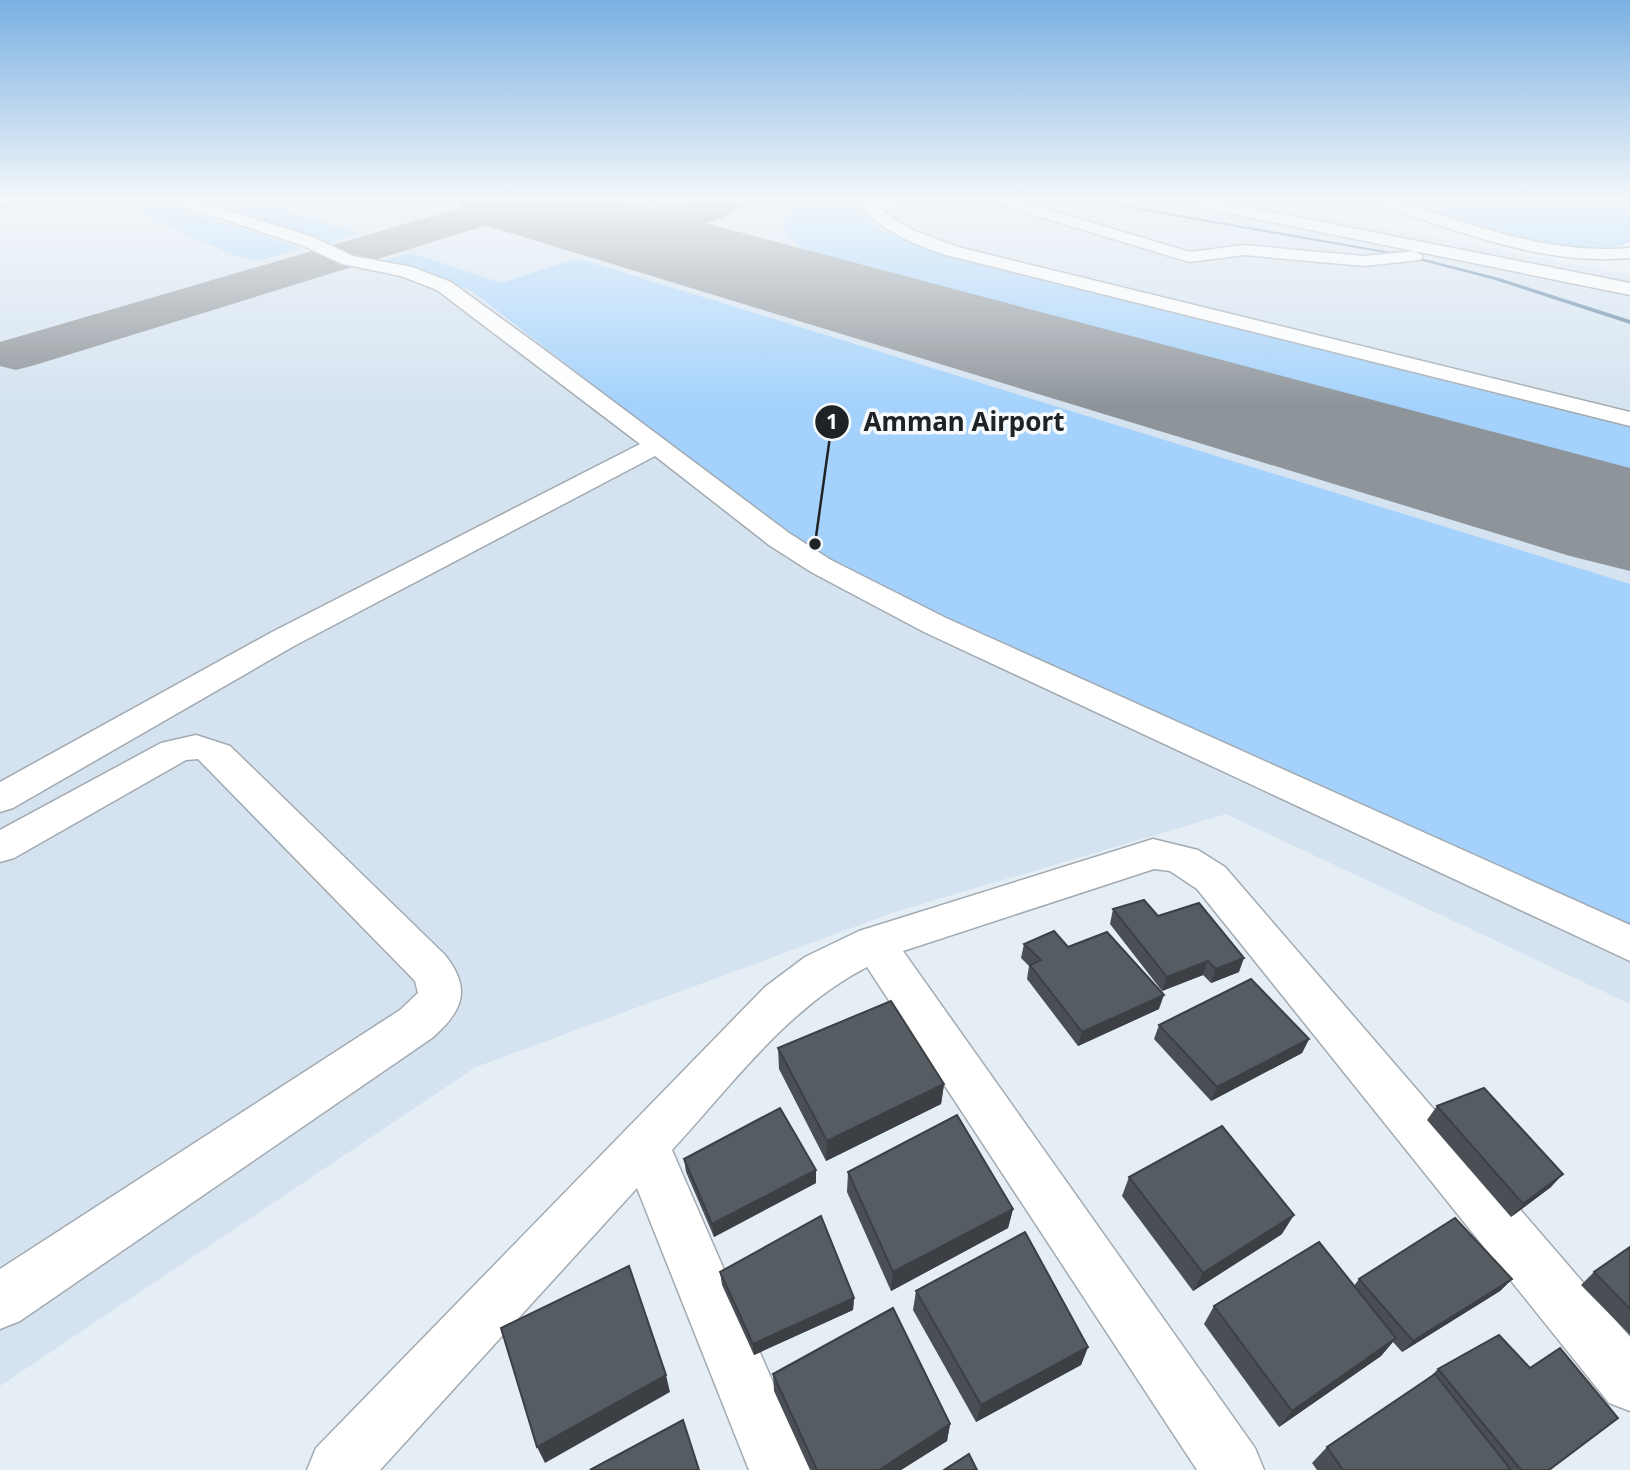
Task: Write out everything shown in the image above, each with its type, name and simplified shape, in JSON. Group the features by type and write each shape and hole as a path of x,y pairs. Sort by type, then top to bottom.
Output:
{"street":[{"path":"393,269 444,286 806,558 935,625 1630,944"},
{"path":"1019,269 1630,419"},
{"path":"1530,269 1630,289"},
{"path":"0,799 283,639 655,446"},
{"path":"0,848 174,751 192,746 208,747 430,968 440,980 441,995 432,1011 416,1024 0,1301"},
{"path":"338,1470 781,1000 820,970 874,943 1153,854 1175,855 1190,861 1211,878 1630,1382"},
{"path":"874,943 1233,1470"},
{"path":"645,1145 780,1470"}],"shaded area":[{"path":"0,269 1596,269 1630,275 1630,1004 1226,814 895,912 476,1067 0,1386"},
{"path":"409,269 458,269 501,283 545,269 611,269 1630,584 1630,950 830,576 592,394 575,371 472,291"},
{"path":"860,269 995,269 1630,427 1630,478"}],"building":[{"path":"1144,900 1158,916 1199,903 1244,958 1216,969 1208,961 1167,977 1113,909"},
{"path":"1054,931 1068,947 1107,932 1164,995 1082,1032 1030,965 1041,960 1024,944"},
{"path":"1251,979 1309,1039 1217,1087 1159,1025"},
{"path":"891,1001 944,1084 827,1141 778,1048"},
{"path":"1484,1088 1563,1174 1523,1204 1437,1106"},
{"path":"780,1108 816,1170 712,1224 684,1159"},
{"path":"957,1115 1013,1209 893,1272 848,1172"},
{"path":"1222,1126 1294,1215 1203,1273 1129,1177"},
{"path":"821,1216 854,1298 753,1344 720,1272"},
{"path":"1455,1218 1512,1279 1413,1341 1359,1279"},
{"path":"1025,1232 1088,1347 981,1405 916,1291"},
{"path":"1319,1242 1396,1338 1292,1411 1214,1306"},
{"path":"1630,1247 1630,1309 1594,1272"},
{"path":"629,1266 666,1375 537,1447 501,1328"},
{"path":"893,1308 950,1424 879,1470 817,1470 773,1374"},
{"path":"1499,1335 1530,1368 1560,1348 1618,1418 1549,1470 1521,1470 1438,1369"},
{"path":"1435,1374 1511,1470 1343,1470 1327,1447"},
{"path":"683,1420 699,1470 590,1470"},
{"path":"969,1454 977,1470 944,1470"}],"waterway":[{"path":"1457,269 1630,322"}],"taxiway":[{"path":"16,354 300,269"}],"runway":[{"path":"747,269 1630,520"}],"place":[{"name":"Amman Airport","path":"815,544"}]}
